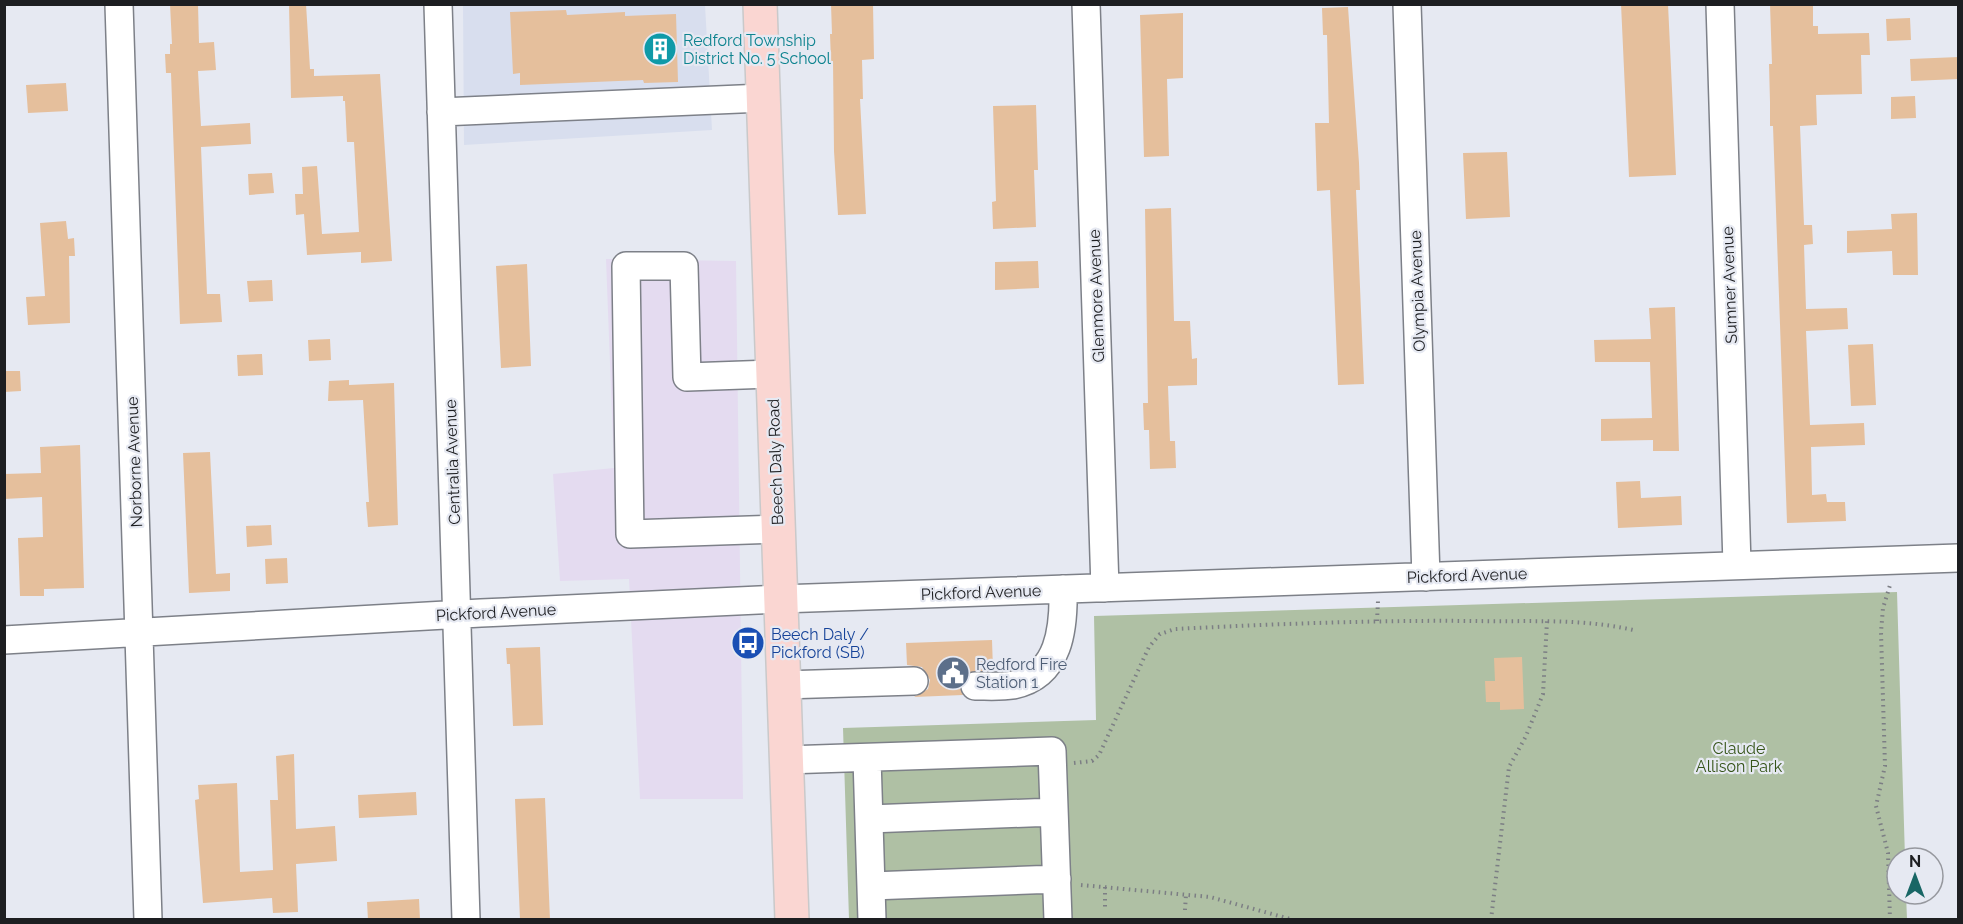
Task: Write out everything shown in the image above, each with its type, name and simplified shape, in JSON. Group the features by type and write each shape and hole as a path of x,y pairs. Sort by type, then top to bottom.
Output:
{"main road":[{"name":"Beech Daly Road","path":"760,4 792,920"}],"street":[{"name":"Norborne Avenue","path":"119,4 148,920"},
{"name":"Centralia Avenue","path":"438,4 466,920"},
{"name":"Glenmore Avenue","path":"1086,4 1105,588"},
{"name":"Olympia Avenue","path":"1407,4 1426,577"},
{"name":"Sumner Avenue","path":"1720,4 1737,565"},
{"path":"441,112 764,98"},
{"path":"772,374 687,377 684,266 626,266 630,534 777,529"},
{"name":"Pickford Avenue","path":"4,640 456,614 780,599 1959,558"},
{"path":"975,686 1014,685 1034,676 1052,658 1061,637 1063,589"},
{"path":"783,685 914,681"},
{"path":"786,760 1052,751 1058,920"},
{"path":"867,758 872,920"},
{"path":"869,819 1054,812"},
{"path":"871,886 1057,879"}],"path":[{"path":"1890,920 1888,853 1876,806 1885,766 1881,632 1891,582"},
{"path":"1377,621 1378,601"},
{"path":"1052,763 1092,761 1099,755 1149,647 1160,634 1175,629 1377,621 1547,621 1608,624 1633,630"},
{"path":"1491,920 1509,767 1526,736 1543,694 1547,621"},
{"path":"1057,879 1105,887 1210,897 1294,920"},
{"path":"1105,887 1105,909"},
{"path":"1185,910 1186,894"}],"shaded area":[{"path":"463,5 705,5 712,130 464,145"},
{"path":"606,259 736,261 743,799 640,799 629,579 560,581 553,474 614,468"}],"green space":[{"name":"Claude Allison Park","path":"1897,592 1905,846 1885,846 1885,906 1906,906 1907,919 849,919 843,728 1096,720 1094,616"}],"building":[{"path":"170,4 198,4 199,43 214,42 216,70 198,71 201,126 250,123 251,144 201,147 207,294 220,294 222,322 180,324 171,73 166,73 165,54 170,54 170,44 172,44"},
{"path":"289,4 306,4 310,69 314,69 314,76 380,74 392,261 361,263 361,252 307,255 304,214 296,215 295,194 303,194 302,167 317,166 322,234 359,232 354,142 347,142 343,96 291,98"},
{"path":"831,4 873,4 874,59 862,60 863,99 860,99 866,214 838,215 834,151 833,61 831,61 830,34 832,34"},
{"path":"1621,4 1668,4 1676,175 1629,177"},
{"path":"1770,4 1813,4 1813,26 1818,26 1818,34 1869,33 1870,55 1861,55 1862,94 1816,95 1817,125 1800,126 1804,225 1812,225 1813,244 1804,245 1806,309 1847,308 1848,329 1806,331 1810,425 1864,423 1865,445 1811,447 1812,495 1826,494 1827,502 1845,502 1846,521 1787,523 1773,126 1770,126 1769,64 1772,64"},
{"path":"1348,7 1359,163 1360,190 1356,190 1364,384 1338,385 1330,190 1317,191 1315,123 1329,123 1327,35 1323,35 1322,8"},
{"path":"566,10 567,15 625,12 625,16 676,14 678,82 644,83 643,80 520,85 520,73 513,74 510,12"},
{"path":"1183,13 1183,78 1167,79 1169,156 1144,157 1140,15"},
{"path":"1910,18 1911,40 1887,41 1886,19"},
{"path":"1959,57 1959,79 1911,81 1910,59"},
{"path":"66,83 68,111 28,113 26,85"},
{"path":"1915,96 1916,118 1891,119 1891,97"},
{"path":"1036,105 1038,170 1034,170 1036,227 993,229 992,202 996,201 993,106"},
{"path":"1507,152 1510,217 1466,219 1463,153"},
{"path":"272,173 274,193 249,195 248,174"},
{"path":"1171,208 1174,321 1190,321 1192,359 1197,358 1197,385 1168,386 1170,441 1175,441 1176,468 1150,469 1149,430 1144,430 1143,403 1148,403 1145,209"},
{"path":"1917,213 1918,275 1893,275 1892,251 1847,253 1847,231 1892,229 1891,214"},
{"path":"66,221 68,239 74,238 75,256 69,256 70,323 28,325 26,297 45,296 40,223"},
{"path":"1038,261 1039,288 995,290 995,262"},
{"path":"527,264 531,366 501,368 496,266"},
{"path":"272,280 273,301 249,302 247,281"},
{"path":"1675,307 1679,451 1653,451 1653,440 1601,441 1601,419 1652,418 1650,362 1595,362 1594,340 1651,339 1649,308"},
{"path":"330,339 331,360 309,361 308,340"},
{"path":"1873,344 1876,405 1851,406 1848,345"},
{"path":"262,354 263,375 238,376 237,355"},
{"path":"4,371 20,371 21,391 4,392"},
{"path":"349,380 349,385 394,383 398,525 368,527 366,502 369,502 363,400 328,401 329,381"},
{"path":"80,445 84,588 44,589 44,596 20,596 18,538 43,537 42,497 4,499 4,474 41,473 40,447"},
{"path":"210,452 216,574 230,573 230,591 189,593 183,453"},
{"path":"1640,481 1641,498 1681,496 1682,525 1618,528 1616,482"},
{"path":"271,525 272,545 247,547 246,526"},
{"path":"287,558 288,583 266,584 265,559"},
{"name":"Redford Fire Station 1","path":"992,640 993,670 967,673 959,685 963,695 914,697 928,689 930,680 922,667 907,665 906,643"},
{"path":"540,647 543,725 513,726 510,664 507,664 506,648"},
{"path":"1522,657 1524,709 1500,710 1500,702 1486,702 1485,681 1495,681 1494,658"},
{"path":"294,754 296,829 335,826 337,861 296,864 298,912 273,913 272,898 203,903 195,800 199,799 198,785 237,783 240,872 273,870 270,800 278,800 276,756"},
{"path":"416,792 417,815 359,818 358,795"},
{"path":"545,798 550,920 520,920 515,799"},
{"path":"419,899 420,920 368,920 367,902"}],"place":[{"name":"Redford Township District No. 5 School","path":"660,49"},
{"name":"Beech Daly / Pickford (SB)","path":"748,643"},
{"name":"Redford Fire Station 1","path":"953,673"}]}
